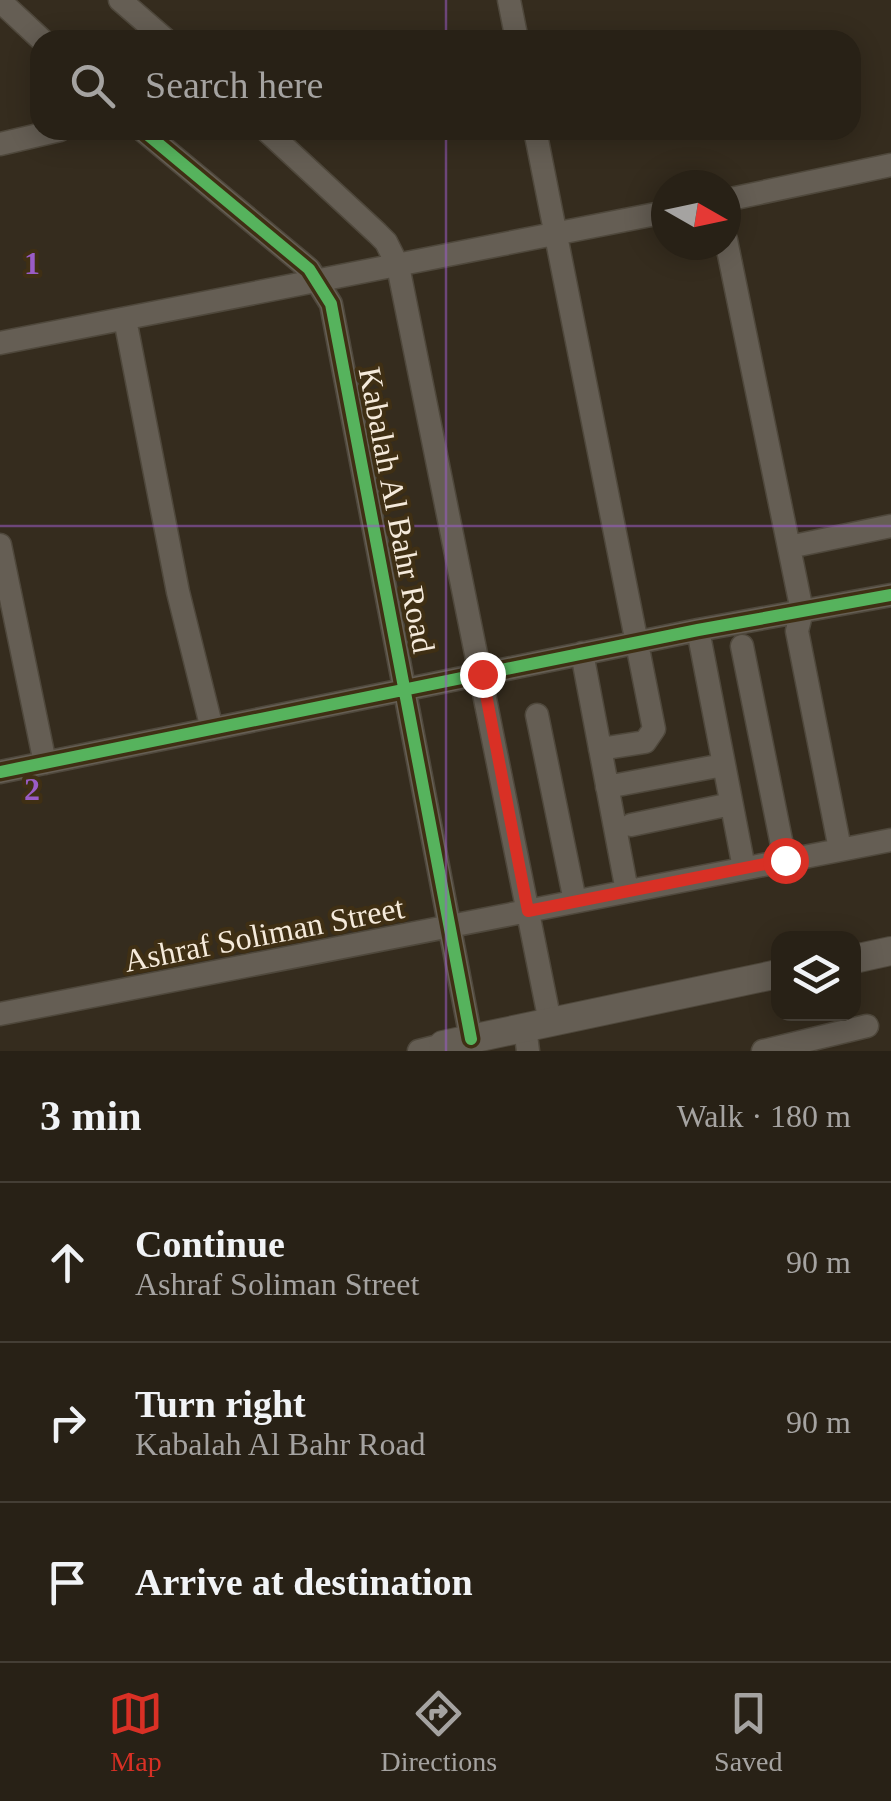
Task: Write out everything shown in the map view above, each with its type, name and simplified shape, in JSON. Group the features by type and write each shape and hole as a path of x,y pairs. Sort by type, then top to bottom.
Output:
{"street":[{"path":"120,0 154,30"},
{"path":"509,0 515,30"},
{"path":"0,1 31,30"},
{"path":"0,144 30,137"},
{"name":"Kabalah Al Bahr Road","path":"154,140 318,281 331,304 471,1039"},
{"name":"Kabalah Al Bahr Road","path":"277,140 377,233 398,266 528,911 535,1033"},
{"path":"537,140 653,734 645,742 600,749"},
{"path":"741,197 891,165"},
{"path":"0,343 651,215"},
{"path":"730,260 802,611 797,630 840,850"},
{"path":"125,319 178,592 212,728"},
{"path":"788,547 891,526"},
{"path":"0,545 45,763"},
{"path":"0,772 698,630 891,596"},
{"path":"698,630 744,868"},
{"path":"742,646 785,860"},
{"path":"582,653 627,891"},
{"path":"537,715 575,901"},
{"path":"607,787 723,765"},
{"path":"631,825 731,804"},
{"name":"Ashraf Soliman Street","path":"0,1014 891,840"},
{"path":"861,957 891,951"},
{"path":"435,1049 471,1039 535,1033 771,976"},
{"path":"762,1051 794,1048 868,1026"}],"cycle path":[{"path":"154,140 309,269 331,304 471,1039"},
{"path":"0,772 698,630 891,595"}],"route":[{"path":"482,674 528,911 785,860"}]}
